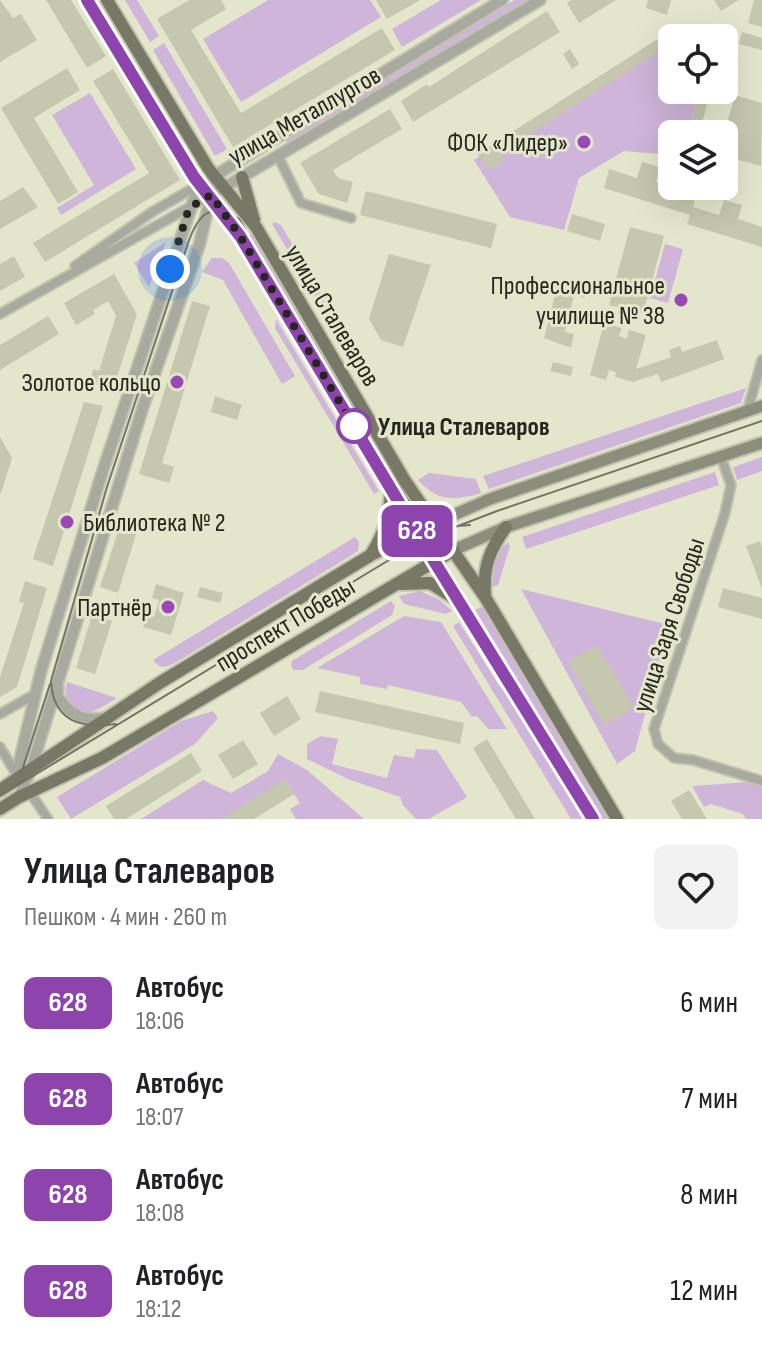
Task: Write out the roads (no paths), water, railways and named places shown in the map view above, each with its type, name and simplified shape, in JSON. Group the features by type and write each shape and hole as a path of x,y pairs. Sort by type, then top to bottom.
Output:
{"main road":[{"name":"улица Сталеваров","path":"87,0 199,184 211,195 240,236 593,819"},
{"name":"улица Сталеваров","path":"107,0 208,168 256,227 433,524 485,597 617,819"},
{"path":"242,177 256,227"},
{"name":"проспект Победы","path":"0,809 23,788 31,769 62,747 161,682 371,555 490,499 762,406"},
{"name":"проспект Победы","path":"0,790 23,788 74,772 454,550 506,527 762,443"},
{"path":"371,555 384,533 390,511 391,489"},
{"path":"485,597 484,571 491,549 506,527"},
{"path":"390,588 407,582 430,583 448,592 465,608"},
{"path":"62,747 59,762 66,770 74,772"}],"street":[{"name":"улица Металлургов","path":"45,287 152,212 502,0"},
{"name":"улица Металлургов","path":"0,314 189,208 540,0"},
{"path":"278,156 301,203 351,218"},
{"path":"31,769 142,410 199,246 216,175"},
{"path":"23,788 20,759 35,694 103,470 199,184"},
{"path":"747,412 762,360"},
{"name":"улица Заря Свободы","path":"721,457 731,485 725,513 654,729 658,744 674,758 693,760 762,781"},
{"path":"59,677 57,695 69,712 90,720 109,718"},
{"path":"0,714 35,694"},
{"path":"0,747 23,788 48,819"}],"tram line":[{"path":"116,724 80,723 63,714 53,695 51,681 107,487 188,243 196,225 206,214 220,211 239,219 407,499 427,519 441,525 470,525"},
{"path":"0,796 422,540 497,511 762,421"},
{"path":"396,554 409,528 407,499"},
{"path":"18,783 50,684"}],"place":[{"name":"ФОК «Лидер»","path":"584,142"},
{"name":"Профессиональное училище № 38","path":"681,300"},
{"name":"Золотое кольцо","path":"177,382"},
{"name":"Улица Сталеваров","path":"354,426"},
{"name":"Библиотека № 2","path":"67,522"},
{"name":"Партнёр","path":"168,607"}]}
